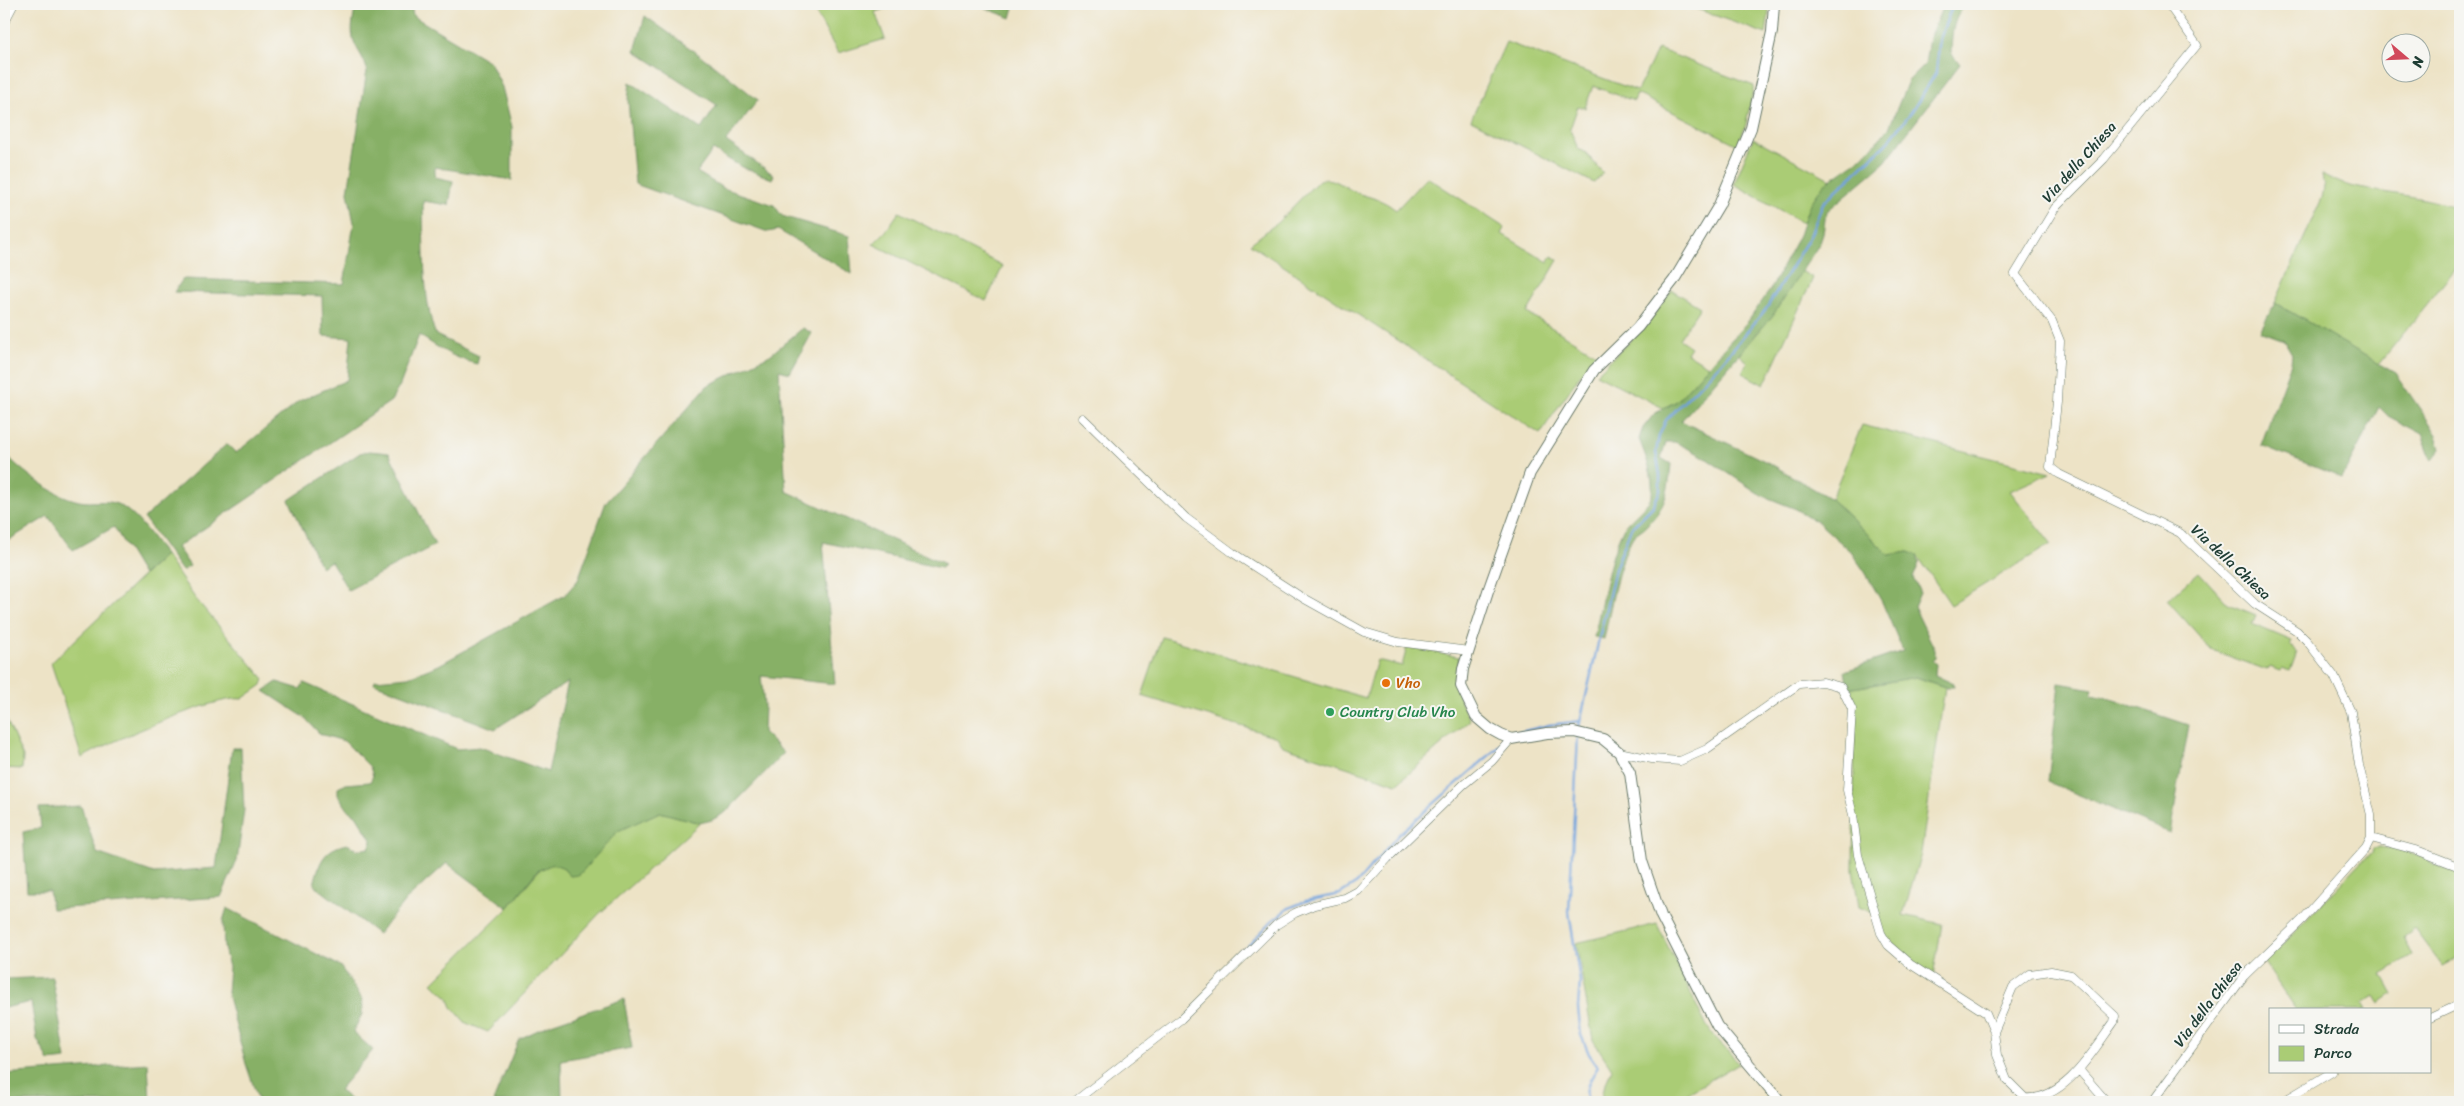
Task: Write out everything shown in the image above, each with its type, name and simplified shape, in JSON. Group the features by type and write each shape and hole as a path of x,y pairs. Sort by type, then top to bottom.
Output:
{"street":[{"path":"4,23 14,4"},
{"path":"1511,740 1490,729 1476,717 1466,700 1461,686 1463,669 1530,473 1594,370 1638,327 1674,280 1719,205 1751,128 1772,32 1774,4"},
{"name":"Via della Chiesa","path":"2152,1102 2244,976 2309,913 2353,865 2371,838 2371,814 2359,765 2351,712 2334,676 2318,652 2297,631 2255,604 2180,533 2059,474 2050,466 2057,402 2060,340 2052,322 2019,282 2015,274 2055,208 2104,159 2197,45 2168,4"},
{"path":"1083,418 1186,518 1233,552 1303,598 1364,632 1398,642 1469,651"},
{"path":"1074,1102 1181,1019 1276,925 1295,913 1314,905 1345,898 1358,891 1391,855 1457,791 1492,762 1511,740 1546,733 1579,733 1603,740 1620,752 1652,759 1680,761 1707,749 1799,684 1823,682 1841,687 1852,709 1847,790 1853,815 1858,855 1881,933 1888,946 1910,964 1986,1013 1994,1032 1997,1055 2007,1080 2024,1098 2038,1099 2080,1071 2114,1022 2115,1016 2071,975 2051,970 2030,974 2013,988 1994,1032"},
{"path":"1620,752 1630,773 1642,861 1661,916 1716,1026 1781,1102"},
{"path":"2371,838 2419,851 2460,867"},
{"path":"2432,1017 2460,1004"},
{"path":"2080,1071 2107,1102"},
{"path":"2282,1102 2329,1074"}],"green space":[{"path":"356,4 411,4 413,16 490,62 502,87 512,127 512,180 435,167 435,177 453,181 449,205 423,201 426,288 431,321 436,335 479,356 477,364 454,356 419,335 400,385 391,401 177,547 190,566 182,571 144,518 227,444 236,453 299,401 347,380 351,338 323,336 322,296 174,292 183,279 344,284 354,223 348,192 367,70 352,34"},
{"path":"818,4 900,4 875,12 885,39 838,53 812,6"},
{"path":"984,4 1015,4 1011,18 985,8"},
{"path":"1683,4 1770,4 1766,34"},
{"path":"1944,4 1967,4 1958,15 1953,33 1951,53 1960,64 1885,162 1826,212 1820,243 1773,315 1681,421 1771,464 1831,499 1889,555 1908,552 1917,555 1919,563 1913,578 1920,593 1914,607 1935,650 1935,657 1932,661 1936,664 1935,675 1954,684 1954,687 1945,687 1916,677 1848,689 1845,671 1903,651 1882,602 1851,552 1819,523 1796,509 1761,495 1701,455 1675,442 1666,442 1661,458 1671,464 1665,498 1653,519 1632,539 1617,577 1604,639 1594,637 1609,568 1618,541 1623,529 1652,495 1651,473 1639,439 1643,428 1654,414 1677,401 1749,320 1770,290 1799,235 1809,206 1824,184 1864,156 1889,128 1908,81 1925,64 1929,38"},
{"path":"645,16 715,66 758,100 726,141 774,175 772,179 740,166 713,150 697,172 723,188 774,205 782,216 849,236 852,274 778,230 768,232 635,184 628,100 630,82 701,129 717,105 635,51"},
{"path":"1506,42 1637,91 1658,49 1754,86 1746,124 1738,145 1637,94 1634,101 1593,86 1585,108 1578,106 1570,129 1578,149 1585,152 1603,173 1594,183 1471,120"},
{"path":"1753,138 1830,179 1809,206 1803,223 1734,184"},
{"path":"2322,174 2340,183 2358,188 2420,198 2460,208 2460,263 2379,364 2275,303 2322,198 2324,188"},
{"path":"1427,177 1505,228 1502,234 1548,262 1552,256 1558,260 1527,313 1598,355 1580,375 1540,434 1250,244 1277,223 1319,180 1335,181 1355,192 1382,201 1396,210"},
{"path":"899,212 1003,266 986,301 873,244 886,231"},
{"path":"1801,271 1813,278 1764,385 1742,373 1748,362 1739,355 1773,315"},
{"path":"1672,290 1700,307 1679,339 1691,347 1687,353 1708,366 1677,401 1663,408 1596,374 1645,326"},
{"path":"2275,303 2395,373 2437,435 2441,449 2432,460 2422,434 2388,416 2379,407 2342,478 2261,445 2291,363 2292,354 2284,340 2260,331"},
{"path":"803,328 812,333 790,373 779,370 786,491 945,564 941,568 823,542 835,684 761,676 764,705 763,732 784,753 726,812 712,820 700,823 660,812 618,831 579,875 570,876 562,867 553,864 537,871 508,908 447,863 406,900 378,934 314,885 323,858 332,849 347,844 358,850 369,848 372,841 356,815 349,811 338,795 338,788 346,784 370,782 373,776 370,767 344,741 320,734 304,717 264,691 277,682 300,689 304,683 457,749 480,747 548,772 568,682 495,729 374,683 375,680 408,677 439,665 565,595 578,580 606,502 707,386 770,355"},
{"path":"1862,425 2050,473 2010,491 2051,544 1951,605 1917,555 1908,552 1889,555 1831,499"},
{"path":"369,451 389,453 435,545 348,590 331,561 321,567 289,500 360,453"},
{"path":"4,453 29,475 59,494 84,502 111,502 121,506 139,522 165,555 143,575 114,527 73,550 48,516 4,543"},
{"path":"165,555 195,598 264,679 262,685 242,699 230,699 211,704 162,721 82,758 51,663"},
{"path":"2199,572 2228,604 2256,615 2252,624 2292,641 2290,645 2297,652 2290,671 2282,668 2280,671 2269,667 2267,670 2212,650 2167,600"},
{"name":"Country Club Vho","path":"1162,637 1366,698 1377,660 1402,666 1407,647 1459,657 1456,674 1457,690 1470,720 1397,784 1283,746 1277,737 1142,696"},
{"path":"1916,677 1945,687 1921,853 1903,915 1942,924 1933,977 1902,955 1883,933 1873,913 1859,907 1853,870 1855,705 1853,696 1848,689"},
{"path":"2059,683 2093,689 2091,695 2108,698 2189,725 2170,833 2048,782"},
{"path":"4,714 23,757 22,769 4,768"},
{"path":"232,748 241,748 244,810 237,861 221,897 52,909 49,891 27,891 23,832 41,828 39,808 81,806 97,853 154,873 216,868"},
{"path":"660,812 700,823 599,914 488,1032 466,1023 452,1007 448,997 432,983 508,908 538,871 553,863 562,867 570,876 618,830"},
{"path":"2379,847 2394,849 2429,859 2429,862 2460,874 2460,956 2442,966 2414,929 2403,937 2412,956 2382,974 2393,994 2380,1003 2375,995 2362,1003 2365,1008 2295,1008 2263,961 2282,945 2364,859 2372,854 2373,849"},
{"path":"227,908 340,966 362,999 362,1014 353,1032 373,1050 339,1090 353,1102 259,1102 246,1064 227,993 229,967 224,948 223,921"},
{"path":"1657,924 1705,1023 1714,1037 1739,1063 1673,1102 1602,1102 1602,1092 1612,1069 1593,1040 1576,943"},
{"path":"52,977 66,1059 49,1061 37,1039 31,1002 4,1008 4,979"},
{"path":"624,999 632,1048 561,1060 562,1102 493,1102 519,1039 551,1024"},
{"path":"148,1063 150,1102 4,1102 4,1074"}],"waterway":[{"path":"1578,731 1615,569 1631,528 1653,506 1660,491 1660,475 1656,452 1659,436 1666,420 1721,363 1766,309 1810,236 1823,203 1886,144 1912,111 1936,73 1940,38 1953,4"},
{"path":"1516,733 1549,725 1580,721"},
{"path":"1578,736 1569,912 1580,981 1578,1008 1581,1035 1589,1054 1598,1067 1587,1089 1586,1093 1589,1102"},
{"path":"1243,951 1272,921 1289,908 1306,901 1340,894 1357,883 1399,834 1501,745"}],"place":[{"name":"Vho","path":"1386,683"},
{"name":"Country Club Vho","path":"1330,712"}]}
